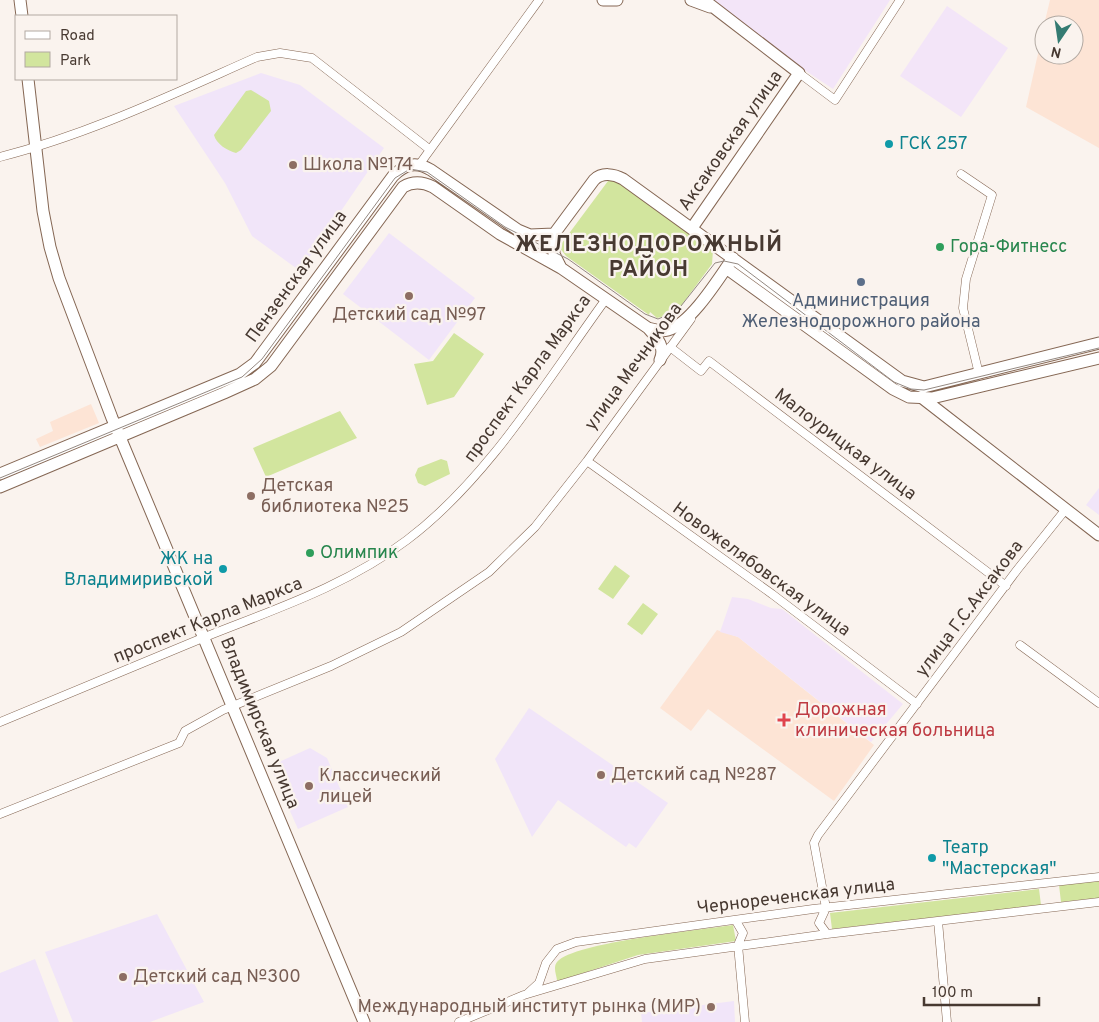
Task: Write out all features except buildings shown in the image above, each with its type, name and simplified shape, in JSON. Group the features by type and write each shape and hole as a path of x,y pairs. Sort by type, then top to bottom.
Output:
{"main road":[{"path":"20,0 22,15"},
{"path":"603,0 617,0"},
{"path":"690,0 714,9"},
{"path":"704,0 799,73"},
{"name":"Аксаковская улица","path":"692,228 799,73"},
{"path":"28,80 50,247 81,338 116,425"},
{"path":"554,234 530,235 518,230 431,170 419,165 412,182 424,183 433,187 500,234 561,268 648,328 661,345 662,353 660,360"},
{"name":"Пензенская улица","path":"0,474 240,374 255,363 393,176 405,166 419,165"},
{"path":"561,268 554,254 554,234 594,180 606,175 623,179 692,228 729,265 900,393 957,427"},
{"name":"Пензенская улица","path":"0,487 224,393 266,371 403,187 412,182"},
{"path":"648,328 667,331 678,326 688,317 729,265"},
{"path":"729,265 907,383 957,427 1099,535"},
{"path":"907,383 924,387 1099,343"},
{"path":"900,393 925,399 1099,358"},
{"name":"Владимирская улица","path":"116,425 364,1022"}],"street":[{"path":"419,165 539,0"},
{"path":"799,73 835,100 900,0"},
{"path":"0,157 36,148 96,126 257,57 280,53 312,58 429,149"},
{"path":"961,174 992,195 965,288 963,308 979,374"},
{"name":"улица Мечникова","path":"587,462 729,265"},
{"name":"проспект Карла Маркса","path":"0,722 204,637 318,593 374,562 408,540 483,468 606,299"},
{"name":"Малоурицкая улица","path":"670,347 701,371 709,361 1006,586"},
{"path":"0,814 180,744 185,731 223,710 234,707 369,648 401,632 489,572 536,527 587,462"},
{"name":"Новожелябовская улица","path":"587,462 772,594 917,704"},
{"name":"улица Г.С.Аксакова","path":"827,934 820,923 826,908 814,844 917,704 1066,509"},
{"path":"1020,645 1099,703"},
{"name":"Чернореченская улица","path":"524,996 539,983 546,963 557,949 576,942 644,931 736,921 826,908 1099,877"},
{"name":"Чернореченская улица","path":"459,1022 524,996 645,958 827,934 1099,902"},
{"path":"736,921 743,933 738,945 745,1022"},
{"path":"938,921 947,1022"}],"shaded area":[{"path":"714,0 890,0 833,89 800,67"},
{"path":"1050,0 1099,0 1099,148 1026,107 1035,65 1084,65 1084,15 1046,15"},
{"path":"947,6 1008,48 961,117 900,76"},
{"name":"Школа №174","path":"261,73 300,85 384,148 300,271 252,236 225,183 174,106"},
{"name":"Детский сад №97","path":"389,233 475,298 429,360 343,294"},
{"path":"91,404 99,423 40,447 36,439 53,431 50,422"},
{"path":"1099,488 1099,515 1086,505"},
{"path":"732,597 748,599 771,608 782,609 903,704 871,742 738,637 720,632"},
{"name":"Дорожная клиническая больница","path":"717,630 738,637 874,745 834,801 708,709 691,731 660,708"},
{"path":"529,708 668,803 636,848 629,843 626,847 558,800 532,837 495,759"},
{"name":"Классический лицей","path":"310,748 327,758 348,807 298,829 270,766"},
{"name":"Детский сад №300","path":"157,914 204,1002 150,1022 73,1022 45,952"},
{"path":"35,959 59,1022 0,1022 0,973"},
{"name":"Международный институт рынка (МИР)","path":"734,1001 735,1022 642,1022 641,1013"}],"green space":[{"path":"251,90 269,101 271,111 241,150 236,153 229,151 217,141 214,135 246,91"},
{"path":"616,180 713,250 712,264 673,314 657,318 650,312 649,315 566,256 559,247 608,181"},
{"path":"454,333 484,354 454,397 427,405 414,364 433,361"},
{"path":"340,411 357,438 266,477 253,448"},
{"path":"441,459 447,461 450,474 425,486 418,483 415,475 418,468"},
{"path":"615,565 630,576 613,599 598,589"},
{"path":"643,603 658,614 642,635 627,624"},
{"path":"1099,880 1099,898 1061,902 1059,885"},
{"path":"1039,889 1041,905 832,929 830,913"},
{"path":"733,925 736,941 638,955 559,981 557,980 555,968 557,962 568,955 587,948 640,938"}],"tram line":[{"path":"0,478 242,377 262,359 395,178 410,169 427,172 505,227 568,259 645,314 658,319 677,311 715,263 724,261 738,264 894,382 911,389 924,390 1099,348"}],"place":[{"name":"ГСК 257","path":"889,144"},
{"name":"Школа №174","path":"293,165"},
{"name":"Гора-Фитнесс","path":"940,247"},
{"name":"Администрация Железнодорожного района","path":"861,282"},
{"name":"Детский сад №97","path":"409,296"},
{"name":"Детская библиотека №25","path":"251,496"},
{"name":"Олимпик","path":"310,553"},
{"name":"ЖК на Владимиривской","path":"223,569"},
{"name":"Дорожная клиническая больница","path":"784,720"},
{"name":"Детский сад №287","path":"601,775"},
{"name":"Классический лицей","path":"309,786"},
{"name":"Театр \"Мастерская\"","path":"932,858"},
{"name":"Детский сад №300","path":"123,977"},
{"name":"Международный институт рынка (МИР)","path":"711,1007"}],"district":[{"name":"ЖЕЛЕЗНОДОРОЖНЫЙ РАЙОН","path":"649,258"}]}
